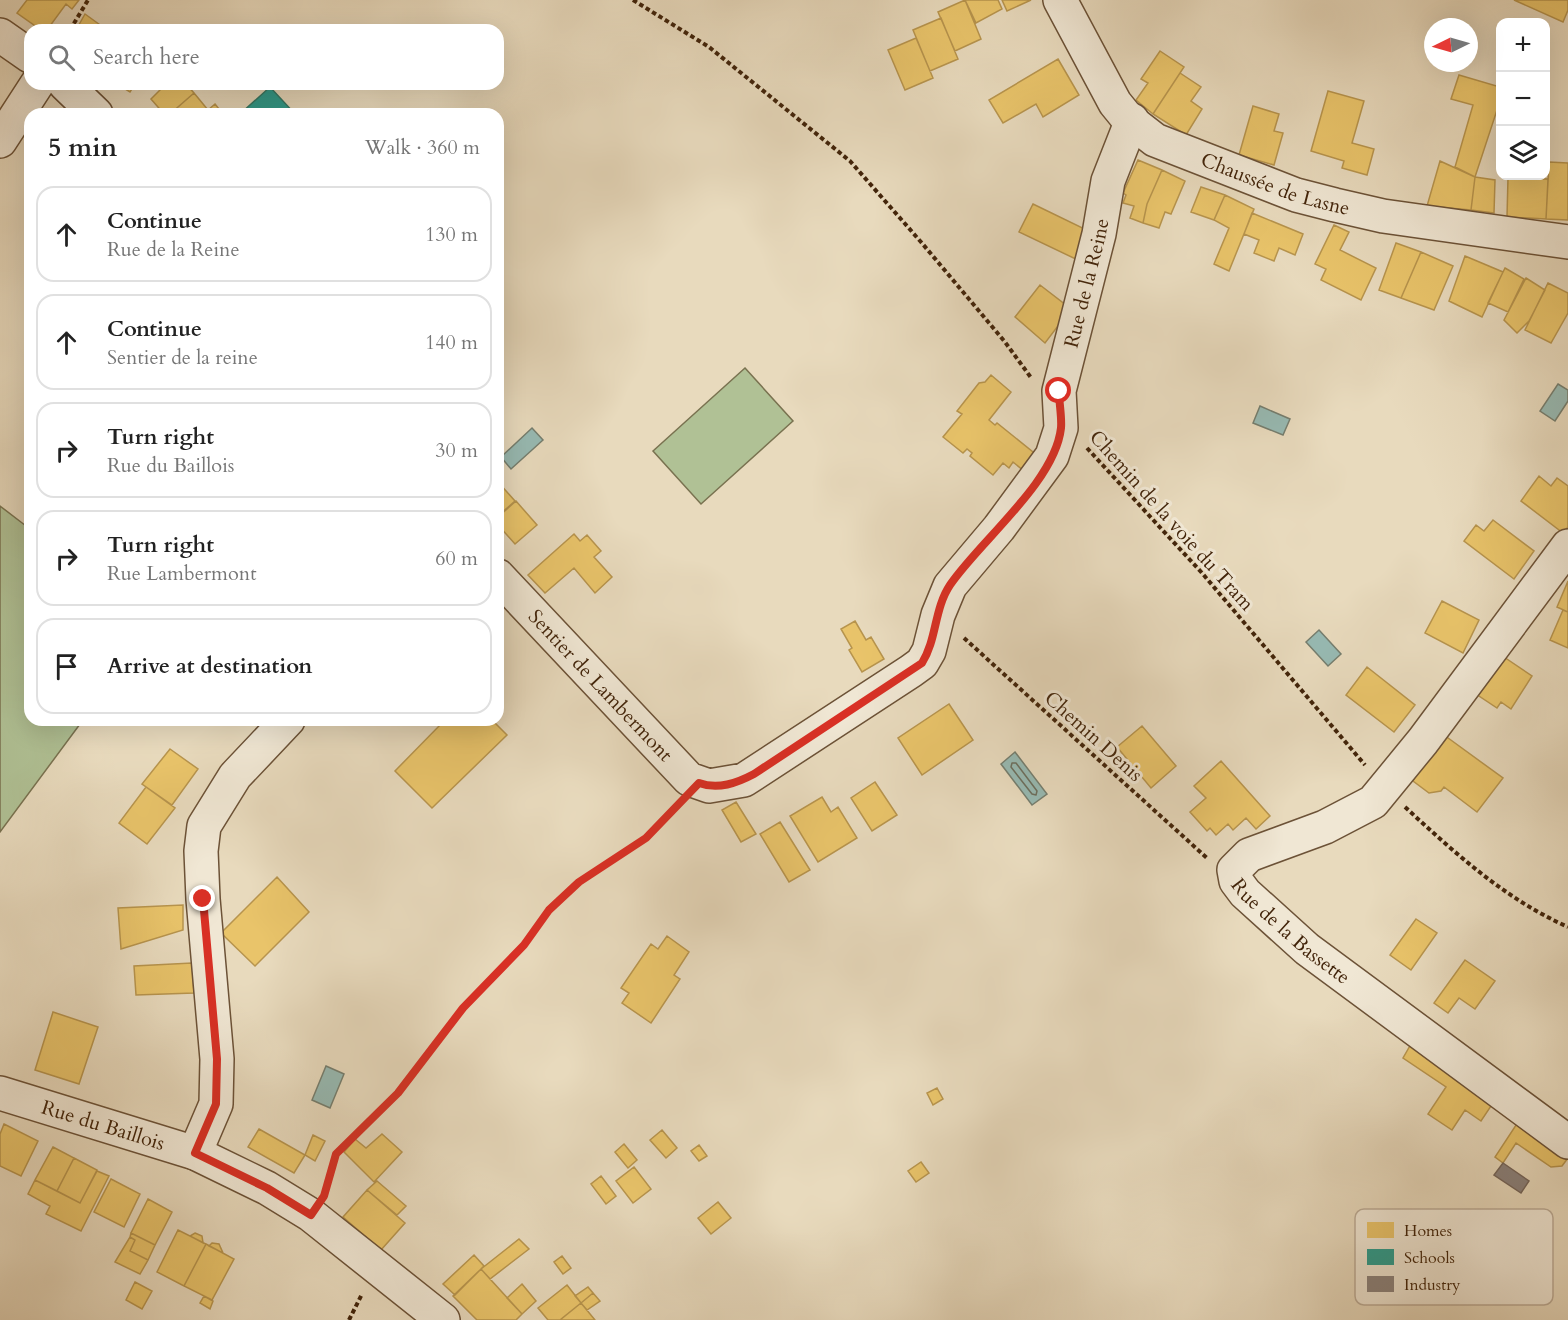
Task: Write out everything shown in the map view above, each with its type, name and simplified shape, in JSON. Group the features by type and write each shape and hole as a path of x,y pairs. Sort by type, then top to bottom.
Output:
{"street":[{"name":"Chaussée de Lasne","path":"1060,0 1115,104 1155,140 1296,195 1383,216 1568,242"},
{"path":"0,34 24,52"},
{"path":"0,141 33,90"},
{"path":"71,90 90,108"},
{"name":"Rue de la Reine","path":"704,784 724,785 754,774 922,663 929,651 938,615 950,586 999,528 1052,456 1061,428 1059,391 1099,234 1108,181 1132,120"},
{"name":"Rue de la Bassette","path":"1568,546 1423,741 1373,802 1351,815 1249,855 1234,870 1236,881 1245,893 1307,949 1568,1142"},
{"name":"Sentier de Lambermont","path":"504,582 689,779 704,784"},
{"path":"195,1153 216,1104 217,1059 203,899 201,851 204,826 235,776 282,726"},
{"name":"Rue du Baillois","path":"0,1093 195,1153 267,1188 311,1215 443,1320"}],"path":[{"path":"74,24 88,0"},
{"path":"633,0 709,47 850,161 997,333 1032,380"},
{"name":"Chemin de la voie du Tram","path":"1060,418 1202,573 1384,788 1472,868 1540,914 1568,927"},
{"name":"Chemin Denis","path":"938,615 1215,866 1234,870"},
{"path":"311,1215 324,1196 336,1154 398,1093 463,1008 524,945 549,910 579,882 646,838 704,784"}],"green space":[{"path":"745,368 793,421 701,504 653,451"},
{"path":"0,506 24,524 24,726 79,726 0,832"}],"water":[{"path":"1558,384 1568,390 1568,401 1555,421 1540,411"},
{"path":"1260,406 1290,419 1283,435 1253,423"},
{"path":"532,428 543,440 511,469 504,461 504,454"},
{"path":"1319,630 1341,654 1328,666 1306,642"},
{"path":"1015,752 1047,794 1032,805 1001,764"},
{"path":"326,1066 344,1074 330,1108 312,1100"}],"building: Homes":[{"path":"27,0 79,0 72,9 66,4 51,24 33,24 17,13"},
{"path":"965,0 998,0 1002,9 976,23"},
{"path":"965,0 981,39 955,51 938,12"},
{"path":"1002,0 1031,0 1007,11"},
{"path":"1514,0 1568,0 1568,10 1563,22"},
{"path":"85,14 99,24 79,24"},
{"path":"941,18 958,59 930,71 913,30"},
{"path":"916,38 933,78 905,90 888,50"},
{"path":"1160,51 1184,67 1153,114 1136,100 1148,83 1141,79"},
{"path":"1058,59 1079,95 1043,117 1036,104 1003,123 989,100"},
{"path":"1180,73 1201,87 1191,101 1202,109 1186,135 1153,114"},
{"path":"1459,75 1496,86 1496,113 1475,177 1455,167 1473,105 1451,99"},
{"path":"160,90 191,90 194,93 177,108 159,108 151,99"},
{"path":"1328,91 1364,101 1352,143 1374,149 1367,175 1342,168 1344,161 1311,151"},
{"path":"194,93 206,108 177,108"},
{"path":"1253,106 1279,114 1274,131 1283,133 1274,165 1239,155"},
{"path":"1138,160 1162,170 1147,204 1143,223 1130,218 1134,206 1123,203 1126,195 1123,193"},
{"path":"1440,161 1475,177 1471,210 1427,206"},
{"path":"1550,162 1568,163 1568,220 1546,219"},
{"path":"1162,170 1185,181 1171,214 1165,212 1159,228 1143,223 1147,204"},
{"path":"1475,177 1495,180 1494,213 1471,210"},
{"path":"1508,180 1548,180 1546,219 1507,217"},
{"path":"1201,187 1225,195 1214,220 1191,212"},
{"path":"1225,195 1254,209 1229,271 1214,264 1229,228 1214,220"},
{"path":"1033,204 1095,234 1082,262 1019,232"},
{"path":"1252,213 1303,234 1295,255 1279,248 1274,261 1254,253 1259,240 1244,234"},
{"path":"1334,225 1349,232 1340,250 1376,268 1361,300 1321,280 1326,269 1315,264"},
{"path":"1396,243 1421,252 1401,298 1379,290"},
{"path":"1421,252 1453,266 1434,310 1401,298"},
{"path":"1465,256 1503,272 1482,317 1449,301"},
{"path":"1505,268 1524,279 1508,312 1488,303"},
{"path":"1526,278 1545,290 1529,321 1517,333 1504,320"},
{"path":"1548,283 1568,293 1568,313 1551,343 1525,330"},
{"path":"1040,285 1071,309 1045,343 1015,317"},
{"path":"991,375 1011,392 989,420 995,425 997,423 1043,460 1030,476 1013,462 1009,468 1003,463 993,475 970,456 972,453 967,449 963,453 943,437 962,414 957,411 979,383 985,382"},
{"path":"1539,476 1551,486 1557,478 1568,486 1568,527 1563,533 1521,501"},
{"path":"504,489 515,501 504,511"},
{"path":"516,501 537,525 515,544 504,532 504,512"},
{"path":"1493,520 1534,551 1514,579 1464,541 1476,525 1484,531"},
{"path":"574,534 580,541 587,535 601,551 594,557 612,577 595,593 574,568 545,593 528,575"},
{"path":"1568,581 1568,612 1557,607"},
{"path":"1442,601 1479,620 1463,653 1425,633"},
{"path":"1563,610 1568,612 1568,648 1550,640"},
{"path":"855,621 866,640 871,637 884,659 862,672 849,650 852,648 841,629"},
{"path":"1498,653 1532,676 1511,709 1501,702 1497,708 1473,692"},
{"path":"1367,667 1415,705 1394,732 1346,695"},
{"path":"949,704 973,740 922,775 898,738"},
{"path":"439,726 498,726 507,735 432,808 395,771"},
{"path":"1142,726 1176,766 1151,788 1117,747"},
{"path":"1444,735 1503,778 1477,812 1444,787 1441,791 1429,793 1413,781"},
{"path":"170,749 198,769 172,805 142,784"},
{"path":"1221,761 1270,816 1256,829 1246,818 1233,830 1228,824 1216,835 1210,828 1207,831 1190,812 1206,798 1194,786"},
{"path":"875,782 897,815 872,831 851,798"},
{"path":"146,787 175,808 147,844 119,823"},
{"path":"822,797 831,812 838,807 857,838 818,862 790,816"},
{"path":"736,802 756,834 741,842 722,810"},
{"path":"780,822 810,870 789,882 760,834"},
{"path":"277,877 309,912 255,966 221,933"},
{"path":"183,905 183,930 121,949 118,908"},
{"path":"1416,919 1437,933 1411,970 1390,955"},
{"path":"667,936 689,952 674,975 680,979 651,1023 622,1003 629,993 621,988 651,944 658,949"},
{"path":"1465,960 1495,981 1475,1009 1459,998 1448,1013 1434,1003"},
{"path":"192,963 194,993 136,995 134,966"},
{"path":"53,1012 98,1027 79,1084 35,1070"},
{"path":"1411,1044 1497,1097 1481,1121 1465,1110 1452,1130 1428,1114 1446,1087 1403,1058"},
{"path":"937,1088 943,1099 933,1105 927,1093"},
{"path":"1520,1119 1568,1158 1562,1166 1551,1167 1516,1143 1503,1163 1495,1157"},
{"path":"4,1124 38,1141 21,1176 0,1166 0,1134"},
{"path":"259,1129 305,1155 294,1173 248,1147"},
{"path":"662,1130 677,1148 666,1158 650,1140"},
{"path":"382,1134 402,1152 374,1182 344,1152 355,1139 366,1148"},
{"path":"313,1135 325,1141 315,1161 305,1155"},
{"path":"624,1144 637,1160 628,1168 615,1152"},
{"path":"699,1145 707,1156 699,1161 691,1151"},
{"path":"53,1147 74,1158 57,1191 35,1180"},
{"path":"74,1158 97,1170 80,1203 57,1191"},
{"path":"921,1162 929,1173 916,1182 908,1171"},
{"path":"634,1167 651,1189 633,1203 616,1181"},
{"path":"97,1171 109,1176 81,1231 46,1214 50,1206 28,1194 35,1180 80,1203"},
{"path":"601,1176 616,1196 606,1204 591,1184"},
{"path":"111,1179 140,1194 124,1227 94,1212"},
{"path":"377,1181 406,1206 397,1215 367,1190"},
{"path":"367,1190 405,1223 381,1250 343,1217"},
{"path":"148,1199 172,1212 155,1245 131,1233"},
{"path":"718,1202 731,1218 711,1234 698,1218"},
{"path":"178,1230 206,1244 184,1286 157,1272"},
{"path":"131,1233 155,1245 148,1260 130,1251 135,1240 130,1237"},
{"path":"195,1233 202,1236 203,1243 190,1236"},
{"path":"130,1237 135,1240 130,1251 148,1260 140,1274 115,1262"},
{"path":"519,1239 529,1249 490,1279 481,1269"},
{"path":"212,1243 219,1244 223,1253 209,1246"},
{"path":"206,1244 234,1259 212,1300 184,1286"},
{"path":"474,1255 484,1266 455,1295 443,1284"},
{"path":"562,1256 571,1268 563,1274 554,1262"},
{"path":"481,1269 522,1314 516,1320 477,1320 453,1296"},
{"path":"135,1282 152,1291 142,1309 126,1300"},
{"path":"522,1284 536,1301 522,1314 507,1298"},
{"path":"567,1285 581,1303 560,1320 548,1320 538,1308"},
{"path":"588,1287 593,1293 581,1303 575,1296"},
{"path":"593,1293 600,1301 587,1310 581,1303"},
{"path":"204,1296 213,1301 210,1309 200,1303"},
{"path":"581,1303 595,1320 560,1320"}],"building: Schools":[{"path":"267,90 273,90 289,108 247,108"}],"building: Industry":[{"path":"1503,1163 1529,1181 1521,1193 1494,1175"}],"route":[{"path":"203,899 217,1059 216,1104 195,1153 267,1188 311,1215 324,1196 336,1154 398,1093 463,1008 524,945 549,910 579,882 646,838 699,783 709,786 724,785 744,780 922,663 929,651 942,602 950,586 1036,481 1052,456 1061,428 1059,391"}]}
